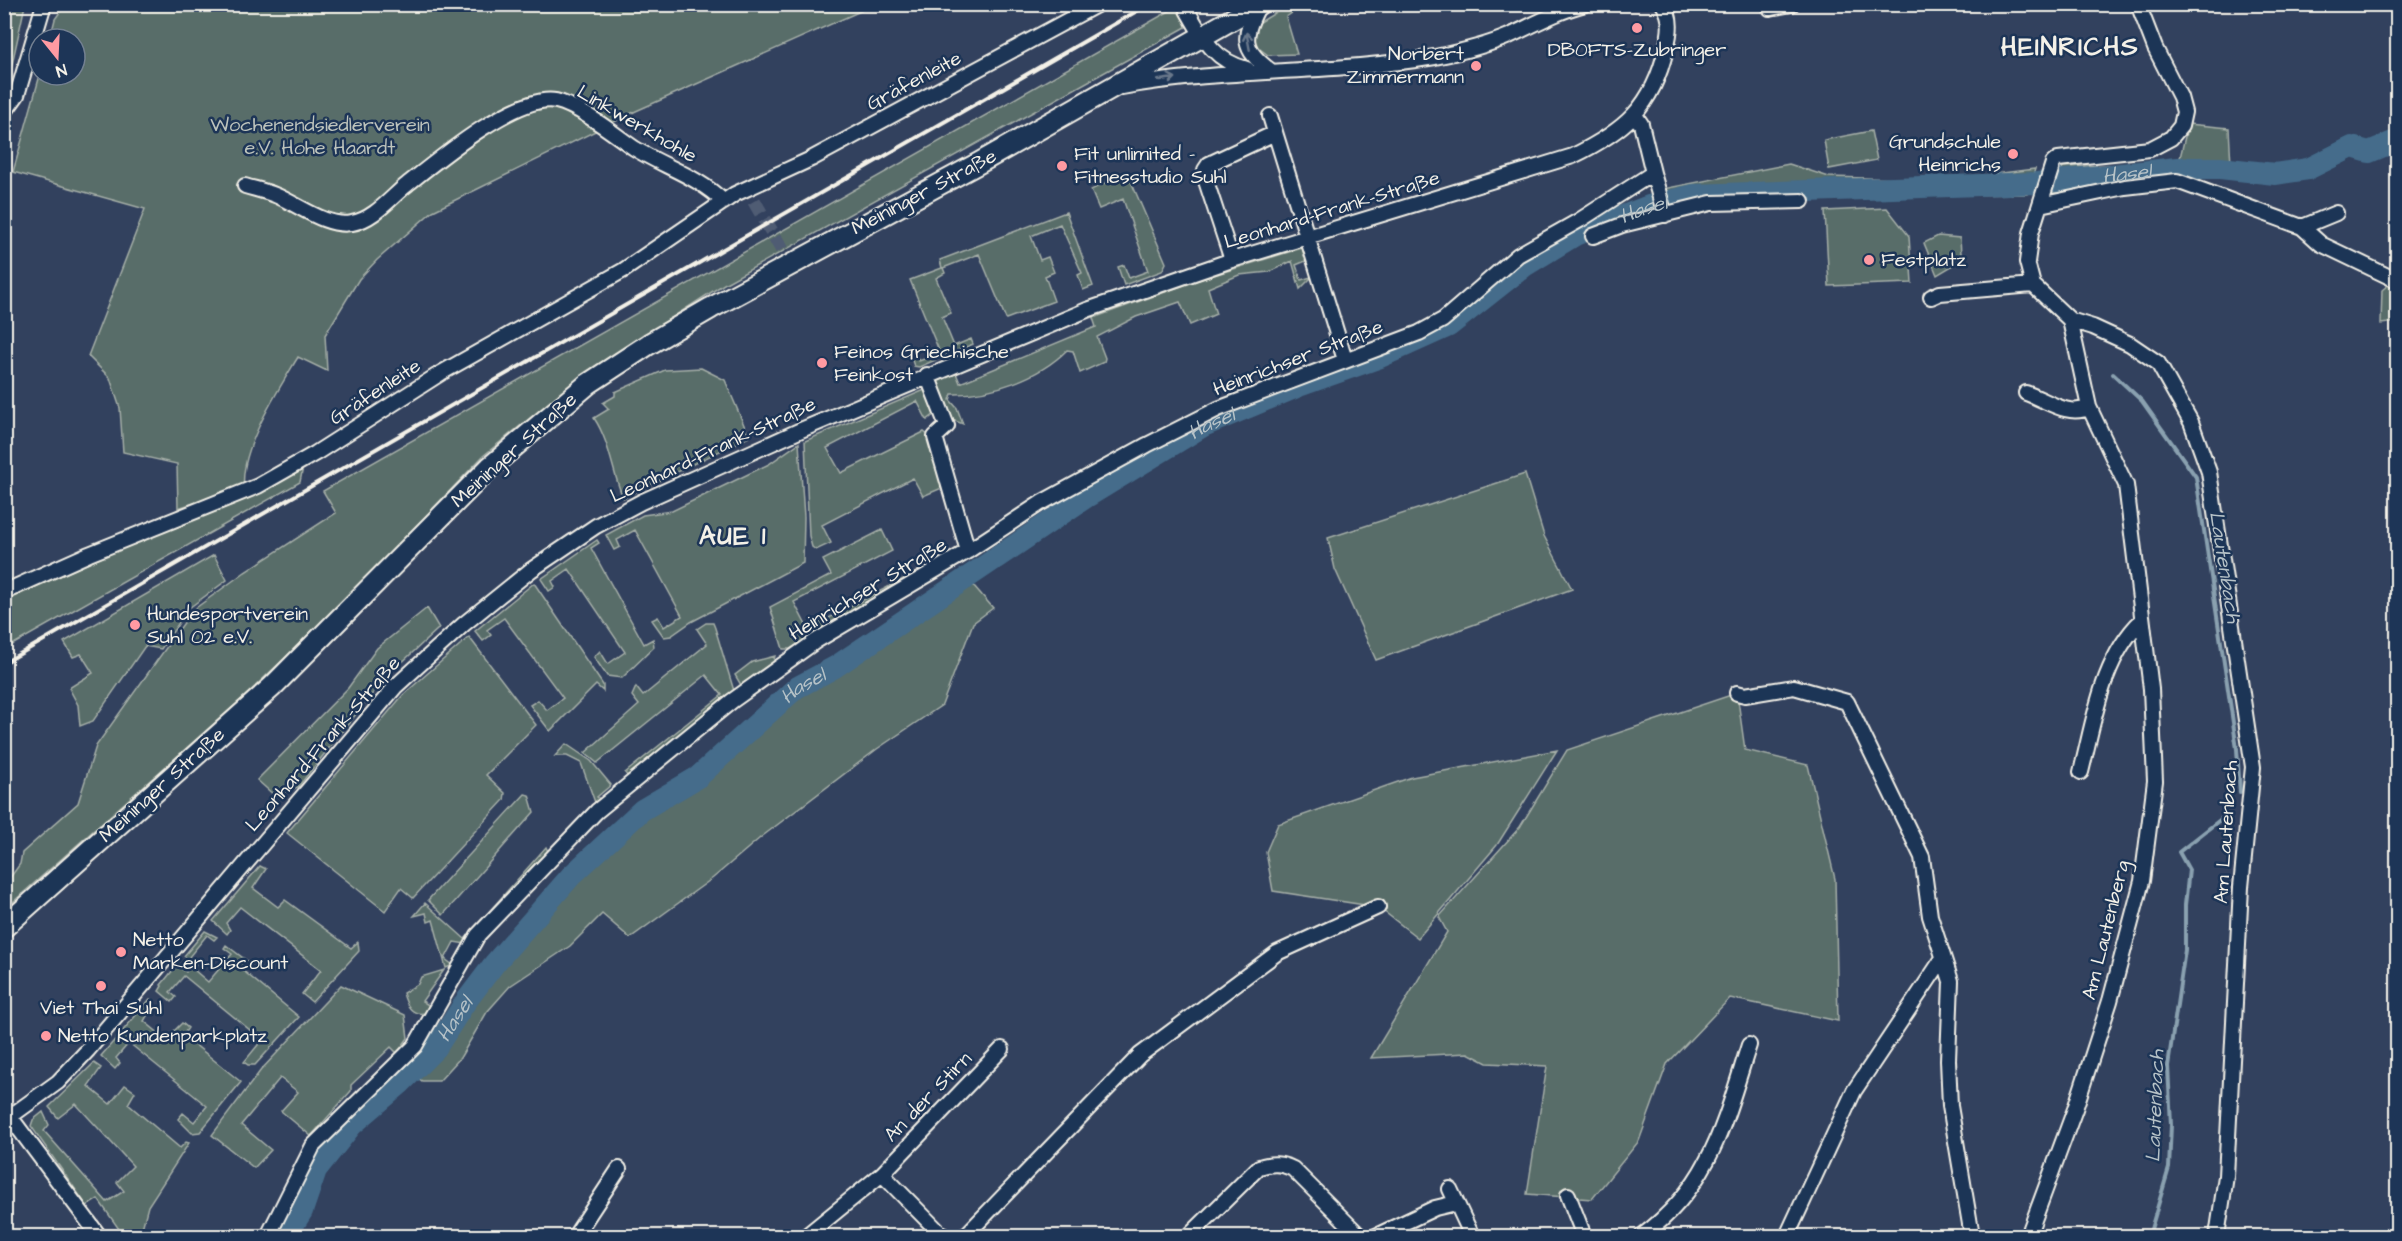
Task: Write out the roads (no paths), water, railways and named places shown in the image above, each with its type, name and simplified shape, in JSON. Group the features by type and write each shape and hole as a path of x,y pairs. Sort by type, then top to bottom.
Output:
{"main road":[{"name":"Meininger Straße","path":"4,927 272,687 490,467 588,384 790,257 978,163 1259,4"}],"street":[{"path":"5,112 21,85 44,4"},
{"name":"Gräfenleite","path":"4,592 89,554 258,486 316,453 441,373 624,270 724,202 811,159 1098,4"},
{"path":"1259,4 1248,25 1246,40 1264,72"},
{"name":"Meininger Straße","path":"1109,89 1184,77 1378,65 1437,56 1508,36 1545,18 1585,4"},
{"path":"1768,4 1770,8 1792,4"},
{"path":"2070,320 2033,285 2027,262 2031,232 2053,163 2063,158 2150,149 2171,138 2181,126 2184,112 2180,97 2155,48 2138,4"},
{"name":"Leonhard-Frank-Straße","path":"8,1120 38,1100 65,1074 396,686 464,624 564,547 640,502 927,375 1087,310 1232,260 1565,160 1604,141 1635,115 1648,99 1659,78 1670,31 1670,6"},
{"path":"1187,10 1202,38"},
{"name":"Meininger Straße","path":"1202,38 1226,63 1264,72"},
{"name":"Linkwerkhohle","path":"245,186 276,195 333,222 352,223 370,215 444,155 480,131 510,113 547,100 567,105 640,152 694,179 724,202"},
{"path":"1635,115 1641,124 1665,214"},
{"path":"1270,116 1345,360"},
{"path":"1232,260 1205,178 1205,170 1209,164 1275,133"},
{"name":"Heinrichser Straße","path":"268,1236 313,1146 415,1046 478,935 597,811 732,701 816,641 968,551 1041,503 1148,444 1218,409 1419,333 1443,320 1518,255 1580,220 1653,173"},
{"path":"2041,200 2177,181 2302,227 2321,244 2397,281"},
{"path":"747,189 754,201"},
{"path":"1593,236 1622,225 1711,203 1802,201"},
{"path":"2302,227 2336,213"},
{"path":"1931,297 1940,293 2033,285"},
{"name":"Am Lautenberg","path":"2028,1236 2088,1068 2142,881 2154,781 2151,689 2126,485 2089,407 2070,320"},
{"name":"Am Lautenbach","path":"2070,320 2093,327 2130,344 2158,363 2192,422 2209,472 2253,767 2241,887 2226,1176 2217,1236"},
{"path":"927,375 947,426 935,437 968,551"},
{"path":"2026,393 2066,411 2074,412 2089,407"},
{"path":"2081,772 2106,677 2130,631 2142,620"},
{"path":"1737,693 1745,695 1794,687 1847,702 1922,857 1930,916 1951,981 1948,1060 1950,1106 1972,1236"},
{"path":"965,1236 1140,1055 1277,953 1378,907"},
{"path":"1787,1236 1854,1091 1943,958"},
{"path":"1642,1236 1662,1221 1682,1201 1710,1160 1749,1045"},
{"name":"An der Stirn","path":"806,1236 882,1174 1002,1049"},
{"path":"8,1120 99,1236"},
{"path":"1189,1236 1259,1167 1282,1164 1293,1169 1360,1236"},
{"path":"575,1236 619,1169"},
{"path":"882,1174 943,1236"},
{"path":"1450,1189 1472,1236"},
{"path":"1568,1195 1584,1236"},
{"path":"1376,1236 1435,1208 1455,1203"}],"waterway":[{"name":"Hasel","path":"286,1236 302,1211 316,1170 352,1125 400,1084 436,1048 464,1004 495,963 571,876 642,810 698,777 796,688 835,667 1088,496 1203,426 1299,386 1378,358 1449,326 1526,265 1575,235 1649,206 1694,195 2037,183 2177,168 2220,168 2275,174 2308,169 2352,147 2369,152 2398,140"},
{"name":"Lautenbach","path":"2113,374 2142,401 2196,477 2237,749 2240,792"},
{"name":"Lautenbach","path":"2149,1236 2169,1168 2171,1125 2168,1066 2185,950 2185,905 2189,870 2179,852 2221,819"}],"tunnel":[{"path":"754,201 784,253"}],"railway":[{"path":"4,663 1149,4"}],"place":[{"name":"DB0FTS-Zubringer","path":"1637,28"},
{"name":"Norbert Zimmermann","path":"1476,66"},
{"name":"Grundschule Heinrichs","path":"2013,154"},
{"name":"Fit unlimited - Fitnesstudio Suhl","path":"1062,166"},
{"name":"Festplatz","path":"1869,260"},
{"name":"Feinos Griechische Feinkost","path":"822,363"},
{"name":"Hundesportverein Suhl 02 e.V.","path":"135,625"},
{"name":"Netto Marken-Discount","path":"121,952"},
{"name":"Viet Thai Suhl","path":"101,986"},
{"name":"Netto Kundenparkplatz","path":"46,1036"}],"district":[{"name":"HEINRICHS","path":"2070,47"},
{"name":"AUE 1","path":"733,536"}],"park label":[{"name":"Wochenendsiedlerverein e.V. Hohe Haardt","path":"320,136"}]}
